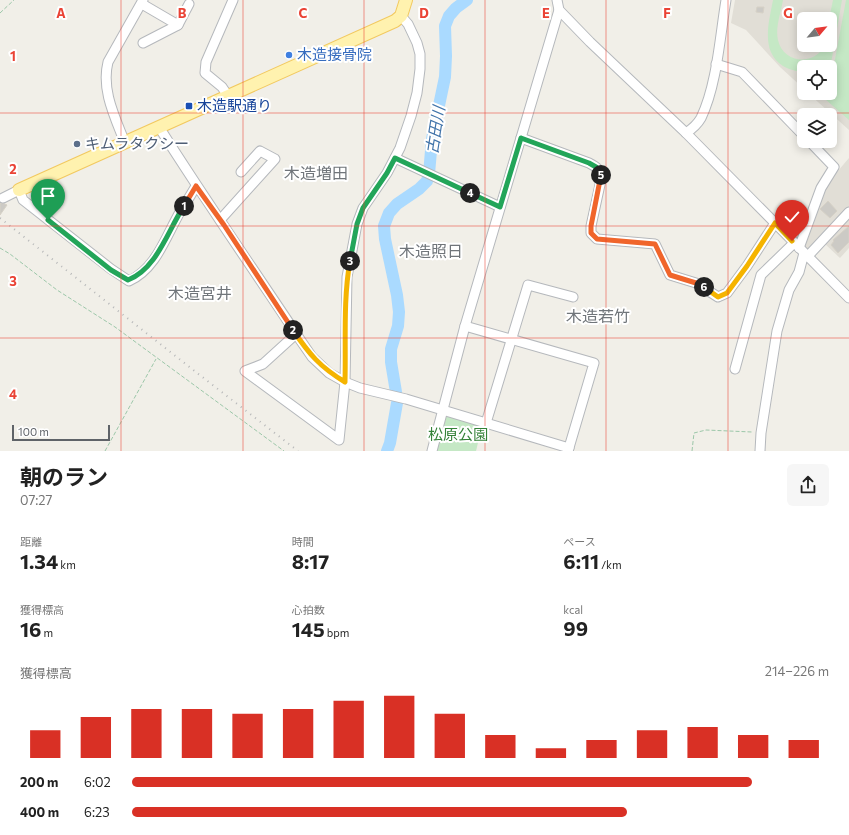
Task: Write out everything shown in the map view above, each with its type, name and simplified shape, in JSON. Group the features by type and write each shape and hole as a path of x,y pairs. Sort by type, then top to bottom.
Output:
{"main road":[{"path":"19,190 395,21 401,16 406,0"}],"street":[{"path":"228,96 222,87 204,71 206,62 233,0"},
{"path":"432,451 465,326 559,10 557,0"},
{"path":"686,133 694,128 700,119 711,86 726,0"},
{"path":"125,143 106,89 106,72 108,62 143,2 178,25"},
{"path":"143,43 178,25 189,4"},
{"path":"559,10 590,42 686,133 849,298"},
{"path":"296,334 263,364 245,371 339,440 345,382 347,277 357,224 363,208 387,173 400,148 417,93 420,54 408,24 401,16"},
{"path":"716,64 742,72 797,129"},
{"path":"159,128 196,186 312,358 329,373 360,388 406,399 568,449 594,363 465,326"},
{"path":"521,138 589,163 596,167 601,174 601,180 591,226 591,233 597,239 655,244 670,275 696,283 718,297 727,293 747,266 775,223"},
{"path":"760,451 761,433 777,331 789,290 799,272 801,250 821,188 834,167 816,148"},
{"path":"220,220 275,159 260,152 241,172"},
{"path":"395,158 421,172 500,207"},
{"path":"3,198 19,190 23,200 111,270 128,280 134,278 148,265 160,250 196,186"},
{"path":"735,369 761,275 801,250 849,212"},
{"path":"486,423 528,285 573,297"}],"path":[{"path":"0,13 14,0"},
{"path":"0,248 57,290 115,327 284,451"},
{"path":"105,451 157,358"},
{"path":"692,451 694,433 700,431 761,433"}],"shaded area":[{"path":"735,0 849,0 849,130 837,119 837,108 825,108 816,100 837,100 837,60 797,60 797,83 780,67 746,30 731,23"},
{"path":"849,158 849,248 840,258 824,243 813,255 804,245 826,185"}],"green space":[{"path":"773,0 783,0 777,30 781,48 792,58 800,59 807,59 820,52 833,52 832,60 797,60 797,71 783,66 776,60 771,52 768,36"},
{"path":"833,0 842,0 837,29 837,12 830,12"},
{"path":"846,0 849,0 849,120 826,100 837,100 837,60 835,60"},
{"name":"松原公園","path":"447,415 482,426 476,451 436,451"}],"building":[{"path":"757,7 764,7 763,13 756,12"},
{"path":"828,201 837,211 830,218 820,209"},
{"path":"0,203 7,205 0,215"},
{"path":"849,226 849,242 838,253 831,245 834,241 833,240"}],"waterway":[{"name":"古田川","path":"396,392 391,362 391,349 398,326 399,312 397,295 385,239 384,226 389,213 397,204 419,189 427,181 432,139 445,77 445,26 449,16 456,8 467,0"},
{"name":"古田川","path":"387,451 390,443 397,403"}],"railway":[{"path":"0,218 298,451"}],"place":[{"name":"木造接骨院","path":"289,55"},
{"name":"木造駅通り","path":"189,106"},
{"name":"キムラタクシー","path":"77,144"}],"district":[{"name":"木造増田","path":"316,173"},
{"name":"木造照日","path":"431,251"},
{"name":"木造宮井","path":"200,293"},
{"name":"木造若竹","path":"598,316"}],"route":[{"path":"48,220 111,270 122,278 128,280 134,278 148,265 160,250 196,186 224,225 312,358 329,373 345,382 347,277 357,224 363,208 387,173 395,158 421,172 500,207 521,138 589,163 596,167 601,174 591,233 597,239 608,241 655,244 670,275 703,286 718,297 727,293 747,266 775,223 792,241"}]}
